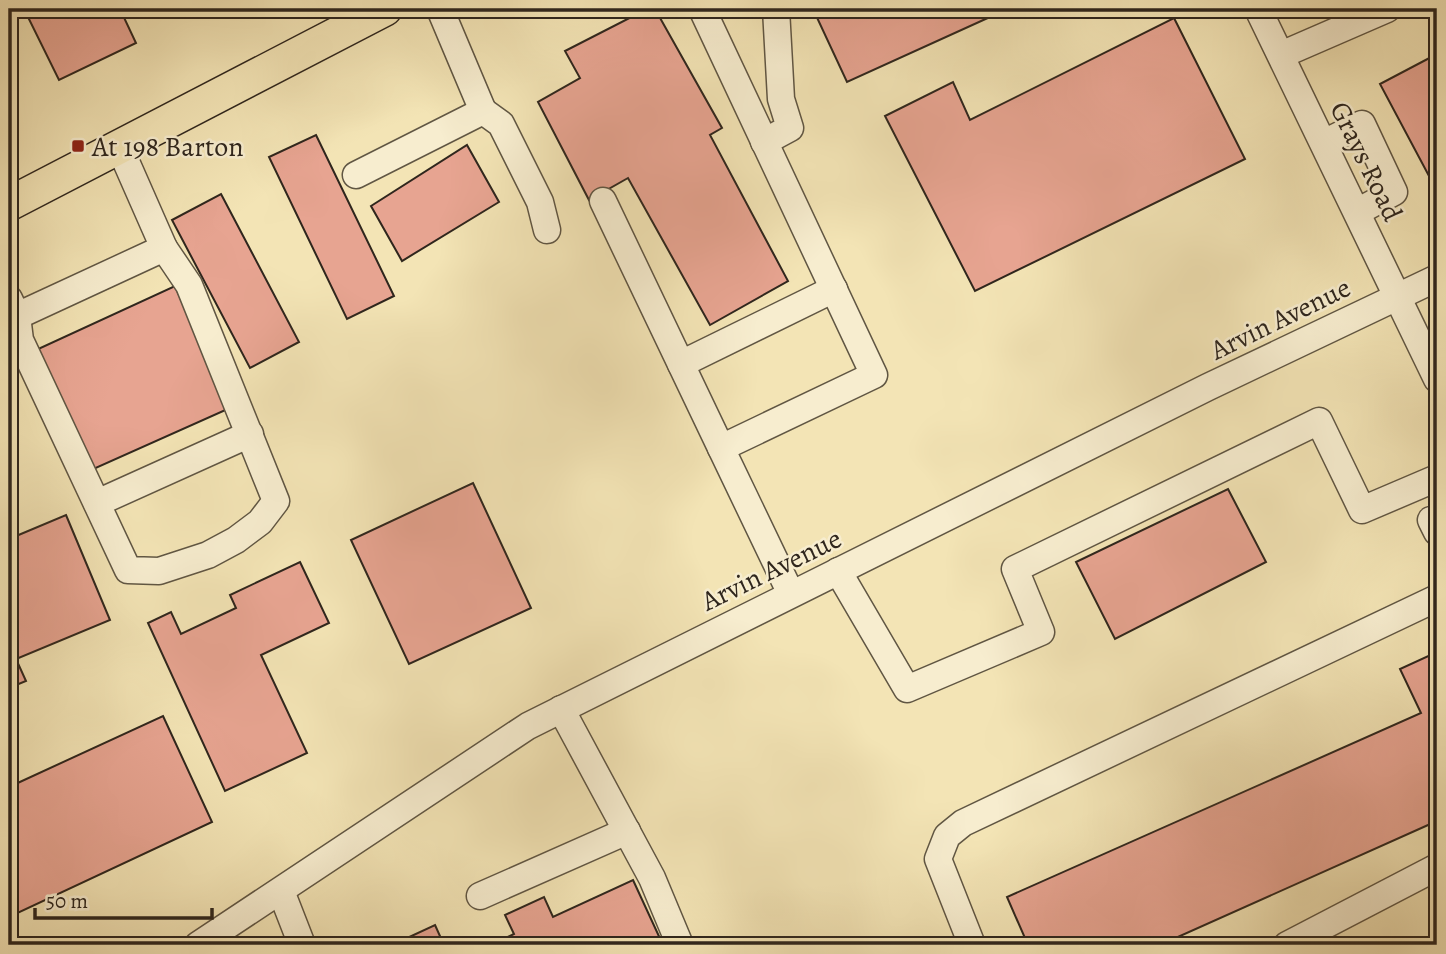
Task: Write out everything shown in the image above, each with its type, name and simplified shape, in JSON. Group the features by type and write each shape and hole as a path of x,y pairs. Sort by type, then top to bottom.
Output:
{"main road":[{"path":"9,204 384,9"}],"street":[{"path":"440,9 483,111 501,124 540,202 547,230"},
{"path":"702,9 874,375 721,448"},
{"path":"764,142 790,128 781,99 776,9"},
{"name":"Grays Road","path":"1258,9 1437,379"},
{"path":"1281,55 1387,9"},
{"path":"356,175 483,111"},
{"path":"1324,143 1362,124 1394,192 1357,212"},
{"path":"120,148 164,248 189,285 276,501 260,522 236,540 208,555 159,572 128,570 20,340 13,308 164,248"},
{"path":"603,201 791,594"},
{"name":"Arvin Avenue","path":"198,945 528,726 1208,387 1437,278"},
{"path":"681,363 834,289"},
{"path":"838,571 908,690 1041,632 1015,569 1319,421 1363,510 1437,478"},
{"path":"97,503 250,434"},
{"path":"972,945 938,859 947,836 963,823 1437,598"},
{"path":"561,709 652,878 680,945"},
{"path":"480,896 627,831"},
{"path":"1287,945 1437,867"},
{"path":"281,891 302,945"}],"building":[{"path":"24,9 120,9 136,43 59,80"},
{"path":"647,9 655,9 722,128 710,135 788,281 710,325 628,178 589,200 538,102 580,78 565,51"},
{"path":"813,9 999,9 1001,12 847,82"},
{"path":"1174,18 1245,159 975,291 885,116 953,82 970,120"},
{"path":"1437,54 1437,191 1380,84"},
{"path":"316,135 394,296 347,319 269,157"},
{"path":"467,145 499,202 402,261 371,206"},
{"path":"221,194 299,342 250,368 172,220"},
{"path":"175,286 230,408 89,471 36,350"},
{"path":"473,483 531,608 409,664 351,540"},
{"path":"1228,489 1266,562 1115,639 1076,562"},
{"path":"66,515 110,620 16,659 26,681 9,688 9,539"},
{"path":"300,562 329,623 261,655 307,753 225,791 148,623 171,612 181,634 236,608 230,595"},
{"path":"1437,652 1437,821 1160,945 1028,945 1007,897 1421,713 1400,669"},
{"path":"163,716 212,822 9,917 9,787"},
{"path":"633,880 663,945 491,945 514,934 505,915 544,897 553,917"},
{"path":"435,925 444,945 392,945"}],"place":[{"name":"At 198 Barton","path":"78,146"}]}
